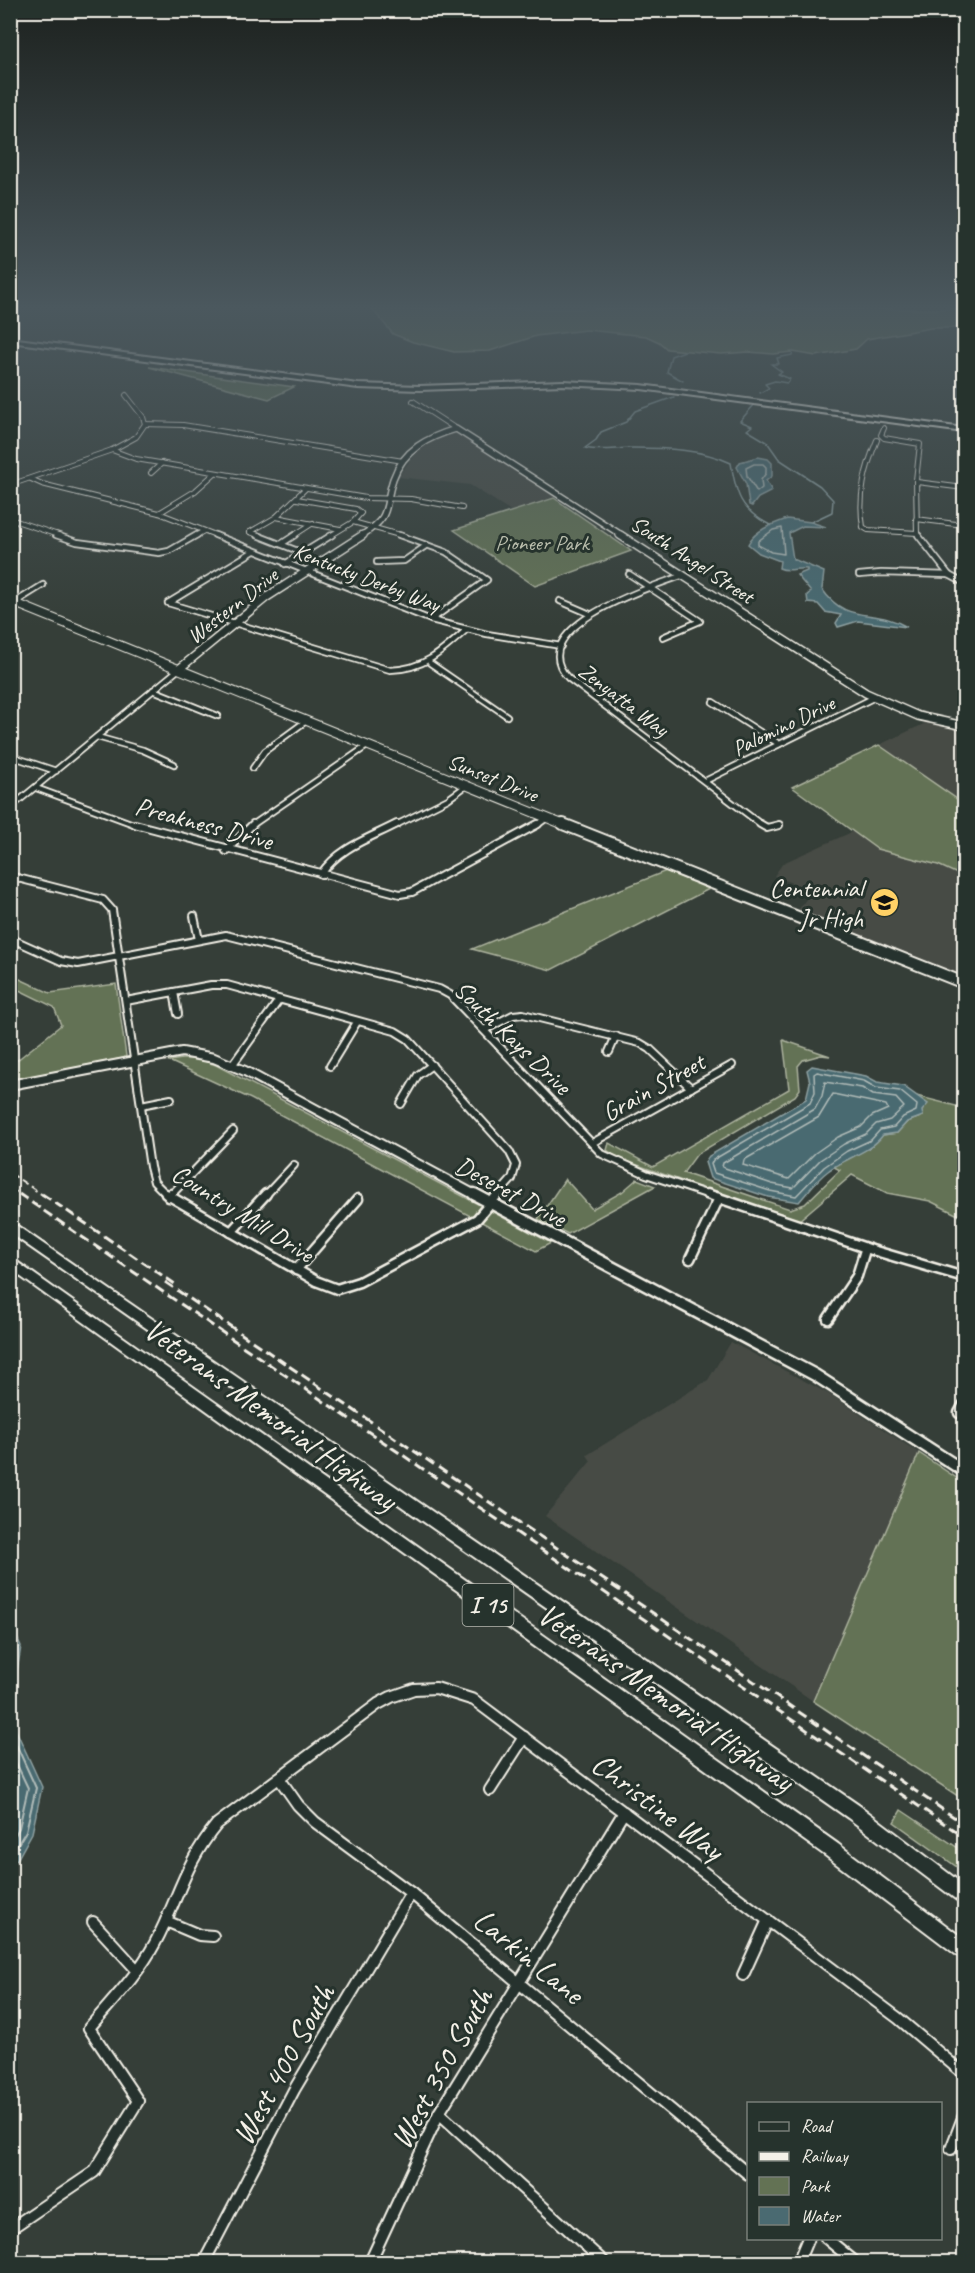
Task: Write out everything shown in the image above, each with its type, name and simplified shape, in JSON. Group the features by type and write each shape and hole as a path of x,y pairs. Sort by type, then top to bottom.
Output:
{"highway":[{"path":"852,415 964,430"},
{"path":"891,415 964,425"},
{"name":"Veterans Memorial Highway","path":"10,1226 854,1812 964,1895"},
{"name":"Veterans Memorial Highway","path":"10,1262 832,1850 964,1950"}],"main road":[{"name":"Sunset Drive","path":"12,602 466,786 964,983"}],"street":[{"path":"142,415 145,424"},
{"name":"South Angel Street","path":"434,415 875,697 918,716 964,726"},
{"path":"10,485 112,450 136,436 145,424"},
{"path":"145,424 183,425 403,461"},
{"path":"884,428 881,435 884,438 920,444 916,480 918,482 917,534 949,575 964,583"},
{"name":"Western Drive","path":"10,808 267,597 375,527 387,512 393,479 403,461 417,444 456,429"},
{"path":"877,440 863,472 861,491 863,527 868,530 917,534"},
{"path":"112,450 126,456 215,473 366,498 411,499 462,508"},
{"path":"151,473 162,463"},
{"path":"159,513 195,491 215,473"},
{"name":"Kentucky Derby Way","path":"31,479 42,484 159,513 431,620 466,630 561,646"},
{"path":"918,482 964,488"},
{"path":"303,553 250,532 276,517 306,488"},
{"path":"285,564 353,522 361,513 297,499"},
{"path":"276,517 340,529"},
{"path":"10,519 76,542 164,553 204,531"},
{"path":"916,519 964,525"},
{"path":"353,522 375,527 446,552 487,580 431,620"},
{"path":"281,544 313,523"},
{"path":"377,562 404,561 427,545"},
{"path":"254,551 168,603 390,670 417,669 430,663 466,630"},
{"path":"859,575 870,572 949,575"},
{"path":"629,574 700,621 663,637"},
{"name":"Zenyatta Way","path":"684,575 590,614 570,632 561,646 557,663 568,678 761,825 767,828 779,825"},
{"path":"12,602 43,585"},
{"path":"560,601 590,614"},
{"path":"430,663 507,716"},
{"path":"153,690 218,716"},
{"name":"Palomino Drive","path":"705,781 875,697"},
{"path":"713,702 779,744"},
{"path":"253,768 265,751 306,721"},
{"path":"97,736 143,750 174,764"},
{"path":"226,851 246,829 367,746"},
{"path":"10,753 14,757 56,771"},
{"path":"321,874 332,859 341,852 448,799 466,786"},
{"name":"Preakness Drive","path":"36,788 115,818 226,851 400,894 412,892 533,828 547,818"},
{"name":"Country Mill Drive","path":"10,876 104,900 112,910 154,1182 169,1197 316,1281 338,1289 359,1282 477,1219 512,1179 516,1165 509,1151 432,1065"},
{"path":"194,916 199,939"},
{"name":"South Kays Drive","path":"10,938 61,961 78,964 199,939 226,935 238,936 439,989 450,995 602,1154 619,1164 653,1178 719,1198 865,1250 964,1277"},
{"path":"126,1001 212,985 227,985 395,1032 408,1039 432,1065 418,1075 401,1104"},
{"path":"174,992 178,1014"},
{"path":"233,1064 279,1000"},
{"path":"484,1030 513,1016 524,1014 616,1036 650,1048 691,1088"},
{"path":"330,1066 357,1022"},
{"path":"609,1052 616,1036"},
{"name":"Deseret Drive","path":"10,1085 135,1063 182,1052 202,1053 233,1064 490,1204 815,1375 964,1471"},
{"name":"Grain Street","path":"592,1143 732,1065"},
{"path":"141,1105 171,1099"},
{"path":"169,1197 233,1131"},
{"path":"231,1232 294,1165"},
{"path":"690,1258 719,1198"},
{"path":"296,1270 358,1199"},
{"path":"828,1319 857,1276 865,1250"},
{"path":"959,1413 964,1404"},
{"name":"Christine Way","path":"10,2229 94,2172 138,2101 89,2028 145,1960 166,1921 179,1881 201,1841 217,1824 378,1704 398,1692 419,1687 437,1687 456,1691 474,1700 898,2018 964,2074"},
{"path":"490,1790 524,1737"},
{"name":"Larkin Lane","path":"279,1778 298,1805 315,1822 411,1893 747,2173"},
{"name":"West 350 South","path":"370,2262 439,2113 624,1812"},
{"name":"West 400 South","path":"204,2262 294,2090 411,1893"},
{"path":"743,1975 768,1920"},
{"path":"166,1921 199,1935 213,1936"},
{"path":"93,1922 137,1970"},
{"path":"439,2113 604,2262"},
{"path":"951,2149 964,2115"},
{"path":"798,2262 807,2240"},
{"path":"828,2240 855,2262"}],"shaded area":[{"path":"454,432 557,496 511,511 470,485 398,477 422,444"},
{"path":"928,722 964,729 964,804 879,745"},
{"name":"Centennial Jr High","path":"854,831 877,849 938,865 964,877 964,980 794,916 812,891 774,876 783,863"},
{"path":"731,1342 829,1394 919,1453 813,1701 545,1516 591,1461 587,1455 708,1380"}],"green space":[{"name":"Pioneer Park","path":"554,498 631,551 535,586 454,530"},
{"path":"879,745 964,804 964,877 938,865 877,849 792,787"},
{"path":"666,871 709,889 551,970 472,949"},
{"path":"11,975 50,993 116,984 126,1056 11,1080 11,1065 61,1025 54,1007 11,986"},
{"path":"783,1040 830,1056 821,1055 803,1060 798,1066 800,1089 795,1096 697,1154 683,1173 790,1209 805,1204 840,1170 834,1167 866,1149 882,1135 897,1133 907,1122 923,1116 913,1095 964,1108 964,1218 930,1201 887,1193 852,1175 797,1222 618,1158 607,1150 609,1143 653,1167 789,1089"},
{"path":"198,1059 216,1065 551,1243 536,1251 251,1099 169,1061"},
{"path":"565,1179 592,1209 622,1192 637,1179 655,1186 568,1234 538,1219"},
{"path":"919,1453 964,1483 964,1800 813,1701"},
{"path":"901,1810 964,1852 964,1872 894,1822"}],"water":[{"path":"758,457 768,459 772,463 772,476 766,481 772,491 758,498 752,506 749,505 746,484 737,467 740,462"},
{"path":"787,519 811,522 826,527 803,526 789,533 793,559 824,572 822,589 831,600 851,612 895,621 907,627 858,621 838,627 836,623 841,615 825,612 818,604 808,603 807,595 811,592 797,575 807,569 779,568 780,561 759,553 748,544 760,531"},
{"path":"812,1066 866,1076 877,1082 903,1086 928,1104 922,1111 923,1116 907,1122 897,1133 883,1135 864,1151 828,1171 799,1202 768,1197 710,1178 705,1162 709,1156 806,1099 810,1082 807,1070"},
{"path":"11,1625 21,1646 11,1711"},
{"path":"10,1717 42,1787 32,1833 11,1866"}],"waterway":[{"path":"632,415 626,422 601,432 596,440 585,448 597,450 670,449 720,458 731,463 735,484 746,507 770,525"},
{"path":"745,415 740,421 752,426 747,430 767,442 779,459 820,486 833,500 832,512 811,522"}],"railway":[{"path":"10,1173 44,1196"},
{"path":"10,1188 19,1194"},
{"path":"19,1194 964,1837"},
{"path":"42,1194 175,1284"},
{"path":"165,1282 964,1824"}],"place":[{"name":"Centennial Jr High","path":"884,903"}]}
